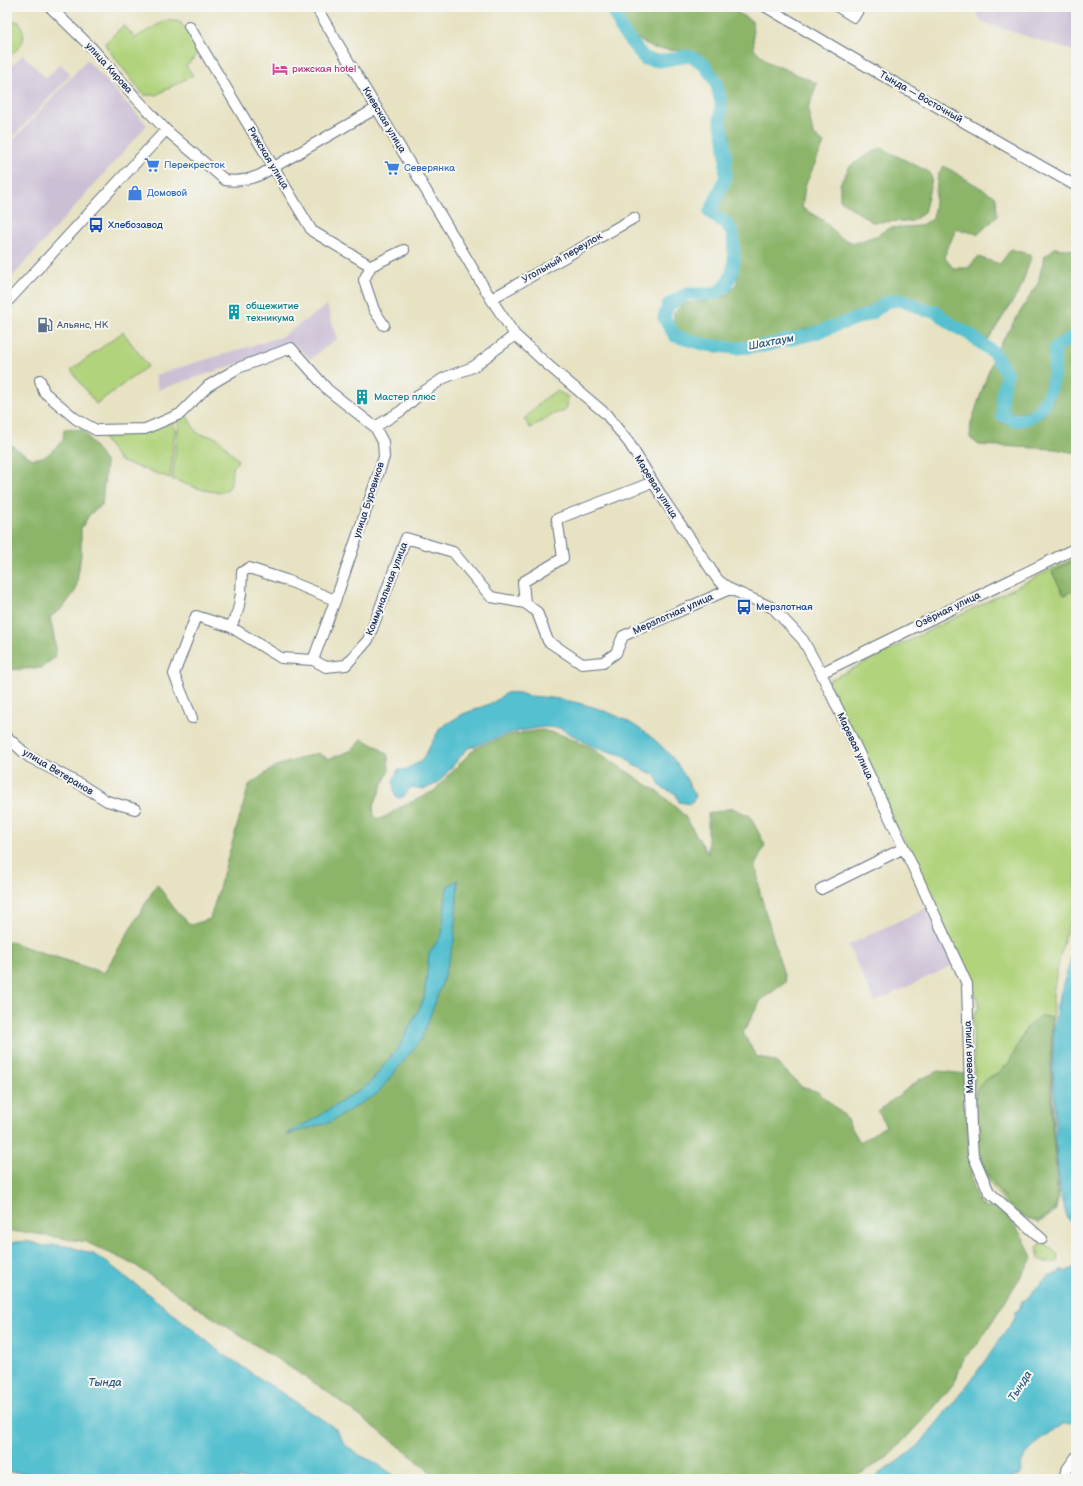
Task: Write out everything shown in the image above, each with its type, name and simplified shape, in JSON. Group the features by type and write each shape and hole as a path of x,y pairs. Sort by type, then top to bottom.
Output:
{"street":[{"name":"улица Кирова","path":"50,7 91,47 166,130 225,180 236,182 248,180 274,167 377,108"},
{"name":"Киевская улица","path":"316,7 491,299 515,335"},
{"name":"Тында — Восточный","path":"766,7 1076,186"},
{"path":"838,7 854,17 860,7"},
{"name":"Рижская улица","path":"189,26 312,231 371,266"},
{"path":"7,302 166,130"},
{"name":"Угольный переулок","path":"491,299 634,218"},
{"path":"384,325 374,310 364,280 371,266 404,250"},
{"path":"375,427 401,411 420,394 444,378 473,367 515,335"},
{"name":"Маревая улица","path":"515,335 606,414 629,443 718,580 730,589 773,608 803,640 821,673 967,984 970,1127 973,1155 989,1192 1042,1239"},
{"name":"улица Буровиков","path":"40,380 44,392 76,419 96,430 145,429 180,414 208,386 238,368 291,348 328,390 375,427 383,442 384,457 313,660"},
{"path":"525,603 524,582 563,558 557,519 653,482"},
{"name":"Коммунальная улица","path":"313,660 326,667 346,666 368,640 406,538 453,552 491,597 525,603"},
{"name":"Озёрная улица","path":"821,673 1076,548"},
{"path":"231,627 238,610 241,594 242,572 249,568 286,580 335,600"},
{"name":"Мерзлотная улица","path":"525,603 537,612 548,641 582,664 603,662 616,653 623,636 730,589"},
{"path":"192,718 174,674 196,616 231,627 280,658 313,660"},
{"name":"улица Ветеранов","path":"7,737 29,757 80,784 107,802 135,809"},
{"path":"821,889 904,848"},
{"path":"1062,1479 1076,1458"}],"shaded area":[{"path":"975,7 1059,7 1076,12 1076,42 1073,51 981,22"},
{"path":"23,55 46,78 60,64 71,74 7,144 7,70"},
{"path":"87,60 147,125 7,283 7,147"},
{"path":"327,305 337,339 310,359 295,345 158,390 155,375 283,336"},
{"path":"926,908 953,965 875,1002 848,945"}],"green space":[{"path":"616,7 728,7 752,21 754,49 768,62 817,83 808,110 813,134 824,143 805,186 802,208 824,221 841,238 854,243 876,236 889,228 919,226 933,219 938,174 944,166 996,197 997,217 978,234 956,229 944,257 953,268 968,268 978,257 1000,264 1011,249 1032,255 1020,290 988,340 935,307 897,296 883,299 860,312 830,322 783,336 745,344 708,341 682,334 674,327 674,313 684,303 707,301 727,295 737,283 739,264 737,235 728,218 716,210 730,175 730,134 725,120 725,97 714,72 699,53 653,48 635,38 623,26 619,10"},
{"path":"7,19 19,22 22,28 23,38 19,47 7,59"},
{"path":"166,20 180,22 194,42 196,56 186,66 193,75 156,95 144,95 107,48 105,43 124,25 135,38"},
{"path":"881,148 929,172 932,179 924,213 912,221 872,222 840,200 840,184 850,166"},
{"path":"1055,248 1076,250 1076,329 1060,337 1053,344 1045,389 1042,398 1037,405 1030,410 1021,413 1009,412 1006,397 1010,372 997,349 1038,283 1044,257"},
{"path":"123,332 148,366 96,404 71,370"},
{"path":"1076,341 1076,453 1055,449 979,445 970,438 971,423 993,358 1003,378 998,398 997,413 1000,422 1012,425 1028,423 1041,417 1050,407 1054,398 1056,385 1057,354 1064,345"},
{"path":"557,391 568,397 567,407 563,412 556,413 530,428 524,419 543,400"},
{"path":"185,413 197,433 218,438 238,460 232,470 231,484 226,490 220,492 203,490 172,479 179,421"},
{"path":"173,421 175,430 170,478 120,461 103,438 106,433"},
{"path":"64,429 83,430 106,463 102,505 90,514 81,528 81,554 76,590 63,608 50,617 56,648 54,658 41,668 7,670 7,442 33,459 46,456 63,441"},
{"path":"1076,557 1076,559 1052,572 1064,595 1076,589 1076,900 1061,951 1053,993 1053,1116 1051,1061 1052,1017 1027,1027 1010,1061 1000,1072 986,1079 978,1156 990,1178 1010,1206 1058,1194 1054,1133 1059,1193 1056,1210 1039,1223 1024,1218 1008,1208 988,1180 976,1156 973,1016 979,1008 978,1001 965,970 828,681"},
{"path":"1076,559 1076,589 1064,595 1052,572"},
{"path":"542,730 562,735 588,746 661,794 684,815 708,854 708,814 732,808 750,816 765,845 756,864 760,893 786,982 761,1000 743,1033 756,1056 776,1062 801,1086 818,1092 844,1115 860,1142 886,1126 878,1111 919,1080 938,1071 965,1074 971,1171 974,1191 979,1204 986,1207 996,1205 1008,1217 1026,1244 1032,1259 977,1345 963,1359 955,1382 932,1410 888,1457 852,1479 439,1479 393,1441 322,1388 195,1306 135,1265 86,1242 31,1233 7,1231 7,941 104,973 157,884 176,911 191,925 210,919 249,785 276,766 318,753 328,759 350,751 362,739 378,747 388,755 389,770 373,807 374,816 379,819 434,791 475,748 510,735","holes":["447,887 441,986 377,1094 288,1135 369,1084 399,1047 424,999 429,954 442,934"]},
{"path":"1041,1016 1052,1017 1051,1111 1057,1188 1055,1209 1039,1221 1024,1217 1010,1206 990,1178 978,1156 974,1102 977,1089 986,1079 1000,1072 1010,1061 1027,1027"},
{"path":"1044,1242 1058,1255 1057,1262 1048,1263 1039,1259 1037,1247"}],"water":[{"path":"506,693 521,693 528,696 549,698 586,705 605,711 639,728 654,739 668,753 680,768 696,797 690,804 679,802 676,794 661,787 655,775 633,765 623,755 595,748 560,728 543,727 510,733 467,749 438,783 425,789 411,787 403,797 399,798 395,796 393,781 398,770 404,770 422,761 440,728 463,714 492,703"},
{"path":"458,880 454,942 441,986 422,1038 377,1094 330,1122 285,1135 316,1118 369,1084 399,1047 424,999 429,954 442,934 447,887"},
{"path":"1076,940 1076,1227 1068,1219 1062,1202 1059,1181 1056,1146 1053,1060 1054,1025 1057,1006"},
{"name":"Тында","path":"27,1241 44,1246 57,1245 71,1247 93,1254 105,1261 174,1314 220,1352 335,1428 344,1443 355,1453 376,1463 395,1476 412,1479 40,1479 26,1473 10,1472 7,1468 7,1243"},
{"name":"Тында","path":"1076,1266 1076,1405 1073,1408 1073,1421 1070,1424 1063,1424 1045,1437 1042,1437 1027,1454 1023,1461 1021,1474 1018,1476 1013,1476 1012,1479 871,1479 907,1455 919,1445 969,1383 1014,1320 1016,1314 1014,1313 1020,1308 1021,1303 1050,1275 1059,1273 1060,1270 1064,1270 1065,1272"}],"waterway":[{"name":"Шахтаум","path":"609,7 613,9 622,31 645,59 660,61 689,56 703,63 716,82 721,103 720,120 724,138 726,159 725,179 710,212 726,223 733,234 734,261 732,273 726,286 715,294 687,294 668,305 664,318 675,336 706,345 736,348 763,346 809,335 872,313 886,302 899,300 910,303 924,310 935,311 954,326 969,334 994,353 1007,374 1002,394 1002,415 1014,420 1022,420 1030,417 1042,406 1050,391 1052,383 1055,347 1073,337 1076,337"}],"place":[{"name":"рижская hotel","path":"280,69"},
{"name":"Перекресток","path":"152,165"},
{"name":"Северянка","path":"392,168"},
{"name":"Домовой","path":"135,193"},
{"name":"Хлебозавод","path":"96,225"},
{"name":"общежитие техникума","path":"234,312"},
{"name":"Альянс, НК","path":"45,325"},
{"name":"Мастер плюс","path":"362,397"},
{"name":"Мерзлотная","path":"744,607"}]}
